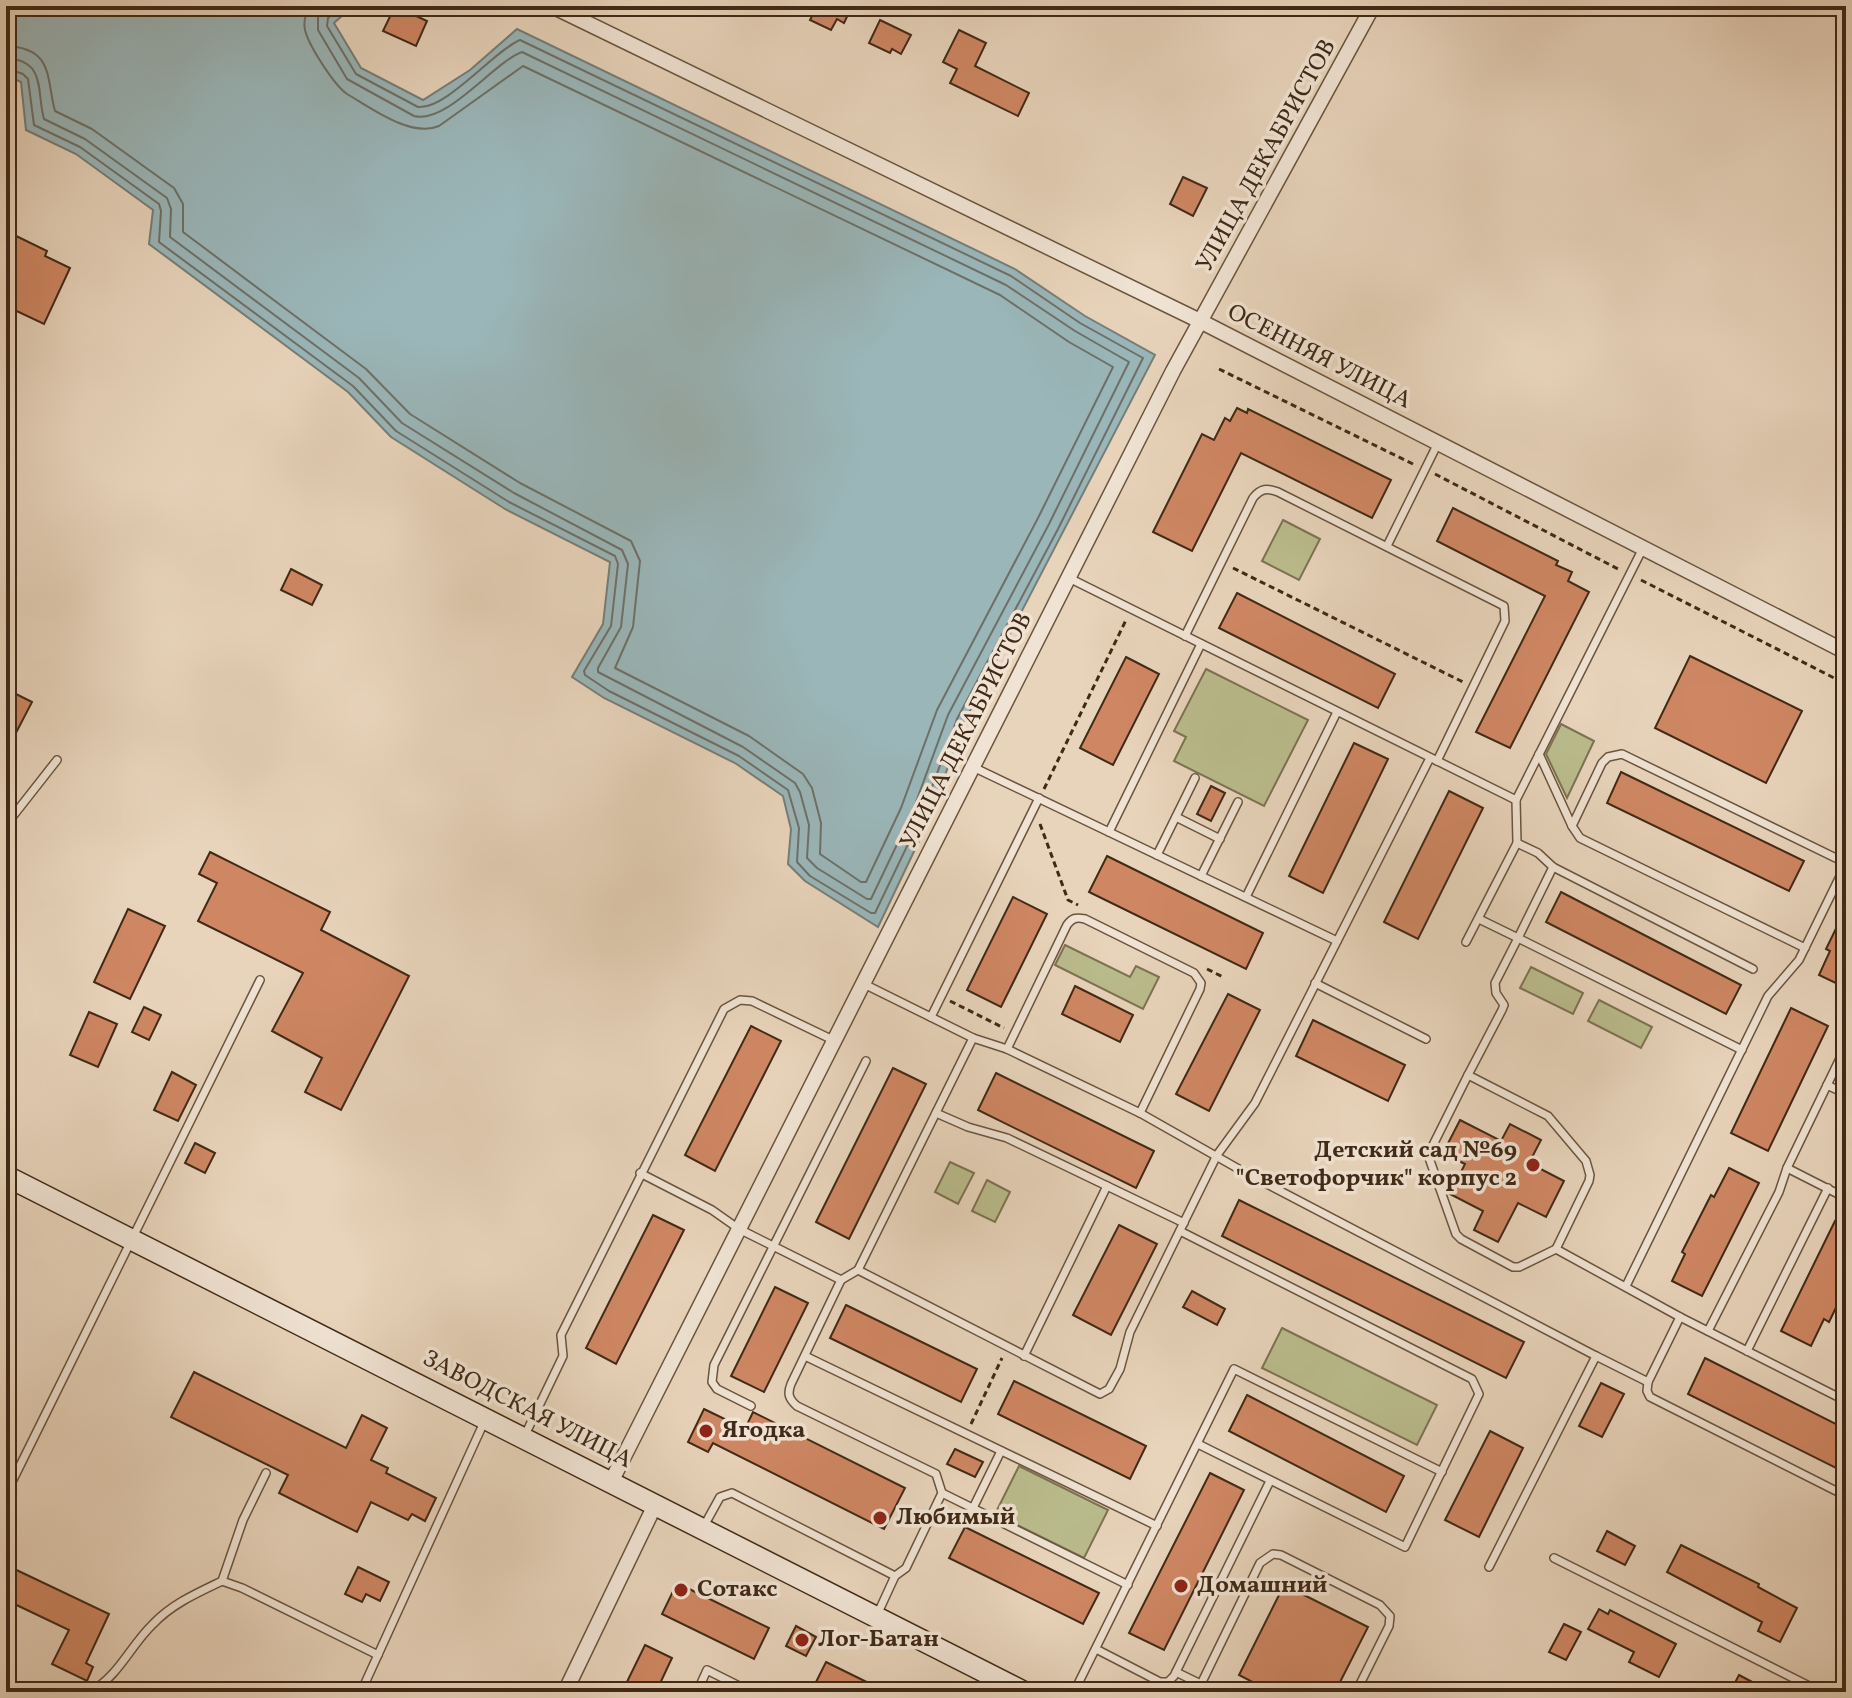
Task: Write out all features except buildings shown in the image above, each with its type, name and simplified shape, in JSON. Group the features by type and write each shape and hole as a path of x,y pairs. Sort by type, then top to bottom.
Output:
{"street":[{"name":"ОСЕННЯЯ УЛИЦА","path":"552,6 1202,322 1846,652"},
{"name":"УЛИЦА ДЕКАБРИСТОВ","path":"611,1482 1173,371 1373,6"},
{"name":"ЗАВОДСКАЯ УЛИЦА","path":"6,1176 1024,1692"},
{"path":"565,1692 655,1505"}],"lane":[{"path":"1387,546 1438,443"},
{"path":"858,1270 1100,1394 1109,1389 1120,1369 1130,1332 1217,1155 1255,1103 1337,941 1473,688 1505,621 1504,606 1268,489 1259,490 1253,498 1185,636"},
{"path":"1466,942 1517,843 1516,800 1643,547"},
{"path":"1069,578 1516,800"},
{"path":"1109,832 1201,644"},
{"path":"1246,897 1337,712"},
{"path":"1539,754 1580,838 1805,948"},
{"path":"1572,826 1602,763 1608,757 1622,754 1846,864 1799,960 1768,996 1626,1286"},
{"path":"6,825 57,760"},
{"path":"973,767 1337,941"},
{"path":"1157,855 1195,778"},
{"path":"931,1017 1039,798"},
{"path":"1201,876 1238,802"},
{"path":"1176,817 1220,839"},
{"path":"1517,843 1538,853 1553,867 1753,969"},
{"path":"1468,1075 1548,1116 1586,1161 1590,1175 1556,1249 1519,1267 1513,1267 1456,1234 1428,1155 1468,1075 1502,1010 1504,1005 1496,993 1495,983 1553,867"},
{"path":"1007,1049 1067,925 1078,917 1085,919 1194,973 1201,983 1140,1113"},
{"path":"1479,919 1742,1050"},
{"path":"6,1494 260,980"},
{"path":"864,983 973,1038 1007,1049 1140,1113 1244,1172 1648,1382"},
{"path":"1315,983 1426,1039"},
{"path":"524,1437 563,1356 561,1335 724,1009 740,1000 752,1001 833,1040"},
{"path":"876,1617 895,1576 906,1568 942,1493 936,1474 797,1406 788,1391 841,1280 858,1270 973,1038"},
{"path":"1708,1331 1779,1192 1787,1168 1846,1046"},
{"path":"751,1406 717,1389 711,1375 866,1061"},
{"path":"1827,1085 1846,1094"},
{"path":"936,1113 968,1127 1007,1138 1107,1186 1472,1379 1479,1394 1405,1547 1198,1444"},
{"path":"1787,1168 1846,1198"},
{"path":"640,1173 712,1210 739,1229 841,1280"},
{"path":"1024,1356 1107,1186"},
{"path":"1747,1351 1828,1188"},
{"path":"1556,1249 1680,1317 1846,1401"},
{"path":"1680,1317 1648,1382 1650,1397 1846,1496"},
{"path":"805,1356 1157,1526"},
{"path":"1489,1567 1596,1356"},
{"path":"1074,1692 1234,1369 1442,1472"},
{"path":"361,1692 486,1418"},
{"path":"973,1508 1001,1451"},
{"path":"90,1692 112,1676 142,1636 167,1611 222,1581 243,1520 266,1473"},
{"path":"1096,1649 1160,1682 1168,1682 1176,1672 1270,1481"},
{"path":"703,1529 720,1497 732,1493 895,1576"},
{"path":"942,1493 1128,1585"},
{"path":"1201,1684 1260,1563 1273,1554 1281,1555 1380,1605 1390,1616 1389,1626 1356,1692"},
{"path":"1554,1558 1821,1692"},
{"path":"222,1581 378,1655"},
{"path":"697,1692 707,1670 751,1692"},
{"path":"1176,1672 1217,1692"},
{"path":"6,1683 25,1692"}],"path":[{"path":"1219,369 1846,684"},
{"path":"1221,562 1473,688"},
{"path":"1039,798 1131,609"},
{"path":"1034,809 1068,900 1082,907"},
{"path":"1195,963 1223,977"},
{"path":"941,997 1005,1028"},
{"path":"966,1435 1008,1347"}],"green space":[{"path":"1283,520 1320,539 1299,580 1262,561"},
{"path":"1206,669 1308,720 1264,806 1174,761 1186,737 1174,731"},
{"path":"1561,724 1594,741 1567,798 1546,754"},
{"path":"1065,945 1130,977 1136,966 1159,977 1143,1009 1055,965"},
{"path":"1531,967 1583,993 1573,1014 1520,988"},
{"path":"1599,1000 1652,1027 1641,1048 1588,1021"},
{"path":"950,1162 974,1173 958,1204 935,1192"},
{"path":"987,1180 1010,1192 995,1222 972,1211"},
{"path":"1282,1328 1437,1405 1417,1445 1262,1368"},
{"path":"1019,1466 1108,1510 1084,1558 995,1514"}],"water":[{"path":"7,6 353,6 334,23 361,68 423,100 470,70 517,29 1015,269 1085,316 1155,355 964,722 929,820 878,927 805,881 788,864 791,829 783,796 735,763 604,698 572,677 603,624 610,562 505,509 391,437 348,392 149,244 153,210 76,154 26,130 21,82 6,75"}],"place":[{"name":"Детский сад №69 \"Светофорчик\" корпус 2","path":"1533,1165"},
{"name":"Ягодка","path":"706,1431"},
{"name":"Любимый","path":"880,1518"},
{"name":"Домашний","path":"1181,1586"},
{"name":"Сотакс","path":"681,1590"},
{"name":"Лог-Батан","path":"802,1640"}]}
